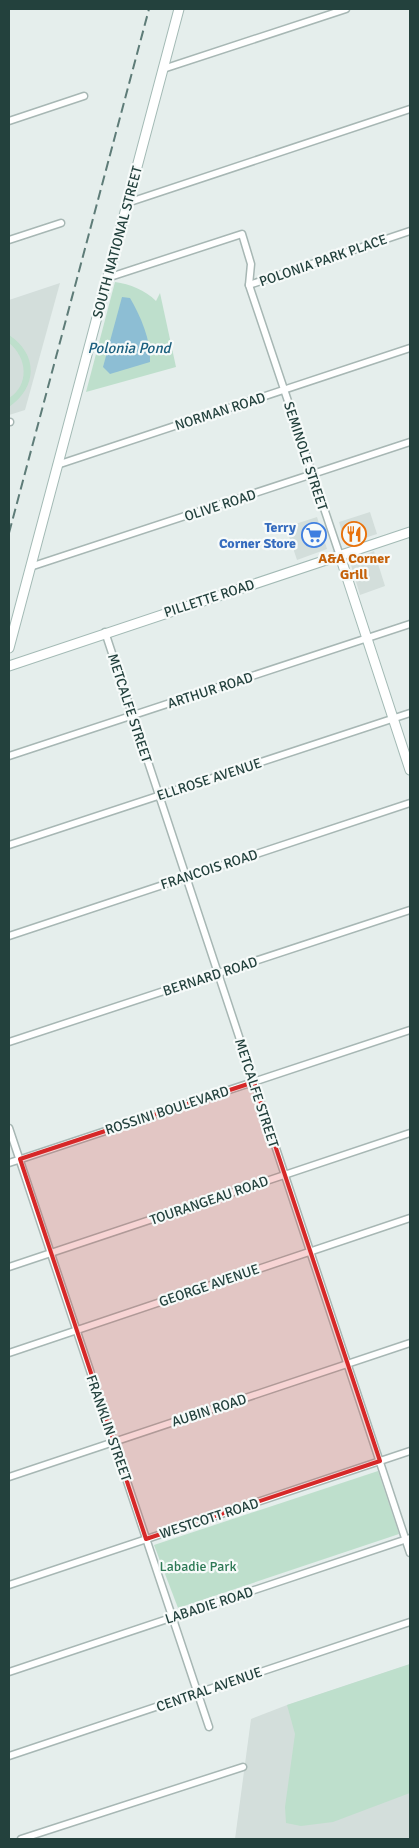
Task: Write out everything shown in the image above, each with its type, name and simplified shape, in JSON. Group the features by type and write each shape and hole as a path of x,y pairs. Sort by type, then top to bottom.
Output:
{"street":[{"name":"SOUTH NATIONAL STREET","path":"9,648 178,9"},
{"path":"163,69 346,9"},
{"path":"9,121 84,96"},
{"path":"127,203 410,109"},
{"path":"9,240 61,223"},
{"name":"POLONIA PARK PLACE","path":"107,278 242,234 252,264 249,285 410,230"},
{"name":"SEMINOLE STREET","path":"249,285 410,770"},
{"name":"NORMAN ROAD","path":"58,465 410,348"},
{"name":"OLIVE ROAD","path":"30,567 410,442"},
{"name":"PILLETTE ROAD","path":"9,666 105,632 410,532"},
{"name":"ARTHUR ROAD","path":"9,756 410,624"},
{"name":"METCALFE STREET","path":"105,632 347,1364 408,1539 410,1553"},
{"name":"ELLROSE AVENUE","path":"9,845 410,714"},
{"name":"FRANCOIS ROAD","path":"9,936 410,803"},
{"name":"BERNARD ROAD","path":"9,1042 410,910"},
{"name":"ROSSINI BOULEVARD","path":"9,1162 410,1030"},
{"name":"FRANKLIN STREET","path":"9,1128 209,1726"},
{"name":"TOURANGEAU ROAD","path":"9,1268 410,1133"},
{"name":"GEORGE AVENUE","path":"9,1353 410,1218"},
{"name":"AUBIN ROAD","path":"9,1477 410,1343"},
{"name":"WESTCOTT ROAD","path":"9,1585 410,1451"},
{"name":"LABADIE ROAD","path":"9,1672 408,1539"},
{"name":"CENTRAL AVENUE","path":"9,1756 410,1622"},
{"path":"21,1839 243,1766"}],"highlighted area":[{"path":"254,1082 380,1461 146,1539 20,1159"}],"shaded area":[{"path":"60,283 25,410 9,415 9,300"},
{"path":"370,512 377,534 346,544 339,522"},
{"path":"317,517 327,549 297,560 286,527"},
{"path":"374,551 385,586 360,595 351,565 353,560"},
{"path":"410,1664 410,1839 235,1839 251,1719"}],"green space":[{"path":"115,282 137,288 156,301 160,293 176,367 86,392"},
{"path":"9,335 25,351 31,371 25,390 19,399 9,407 9,398 20,386 24,371 20,356 9,343"},
{"name":"Labadie Park","path":"378,1471 399,1534 178,1608 154,1545"},
{"path":"410,1664 410,1793 333,1822 301,1826 286,1823 285,1807 295,1734 287,1705"}],"water":[{"name":"Polonia Pond","path":"122,297 130,298 138,313 149,345 150,362 110,374 103,367"}],"railway":[{"path":"9,533 149,9"}],"place":[{"name":"A&A Corner Grill","path":"354,534"},
{"name":"Terry Corner Store","path":"314,535"}]}
